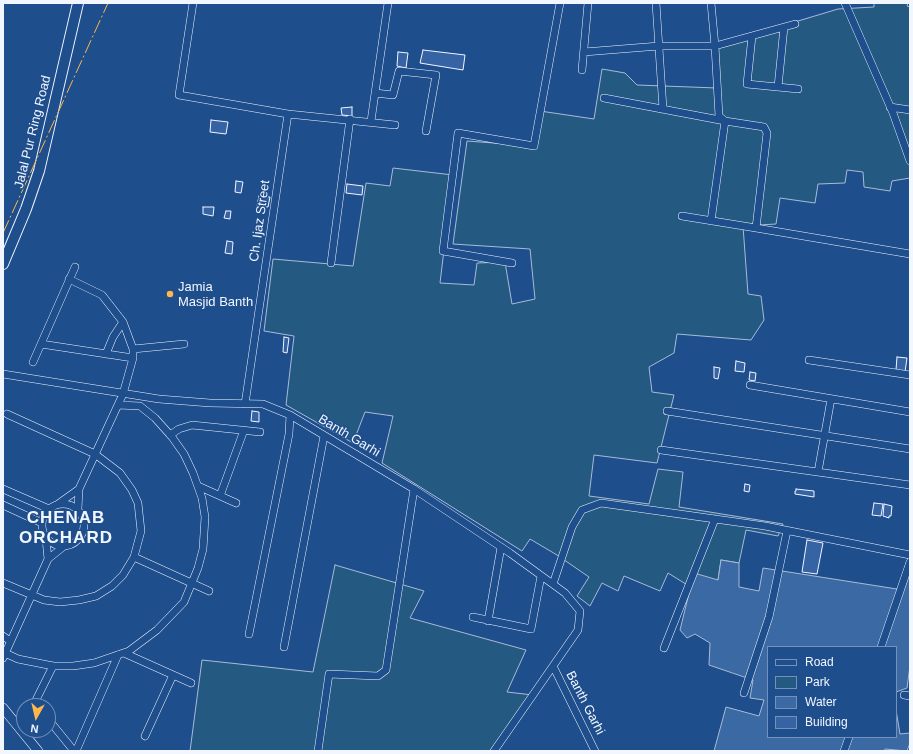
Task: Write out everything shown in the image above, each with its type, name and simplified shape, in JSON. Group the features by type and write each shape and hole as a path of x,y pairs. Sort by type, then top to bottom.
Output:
{"main road":[{"name":"Jalal Pur Ring Road","path":"3,264 26,209 39,171 78,3"}],"street":[{"path":"193,3 179,95 288,114 395,125"},
{"path":"371,122 388,3"},
{"path":"512,263 443,251 458,133 534,146 560,3"},
{"path":"582,70 588,3"},
{"path":"656,3 663,109"},
{"path":"711,3 719,116 726,121"},
{"path":"845,3 890,107 910,161"},
{"path":"584,52 659,46 715,46 795,24"},
{"path":"778,87 784,27"},
{"path":"752,36 747,84 798,89"},
{"path":"375,93 393,95 399,71 436,75 426,131"},
{"path":"604,98 764,127 767,133 756,228"},
{"path":"890,107 910,110"},
{"name":"Ch. Ijaz Street","path":"245,404 288,114"},
{"path":"331,263 350,120"},
{"path":"712,221 726,121"},
{"path":"682,216 910,254"},
{"path":"33,362 75,267"},
{"path":"69,280 102,295 123,322 133,349 123,394 79,489 78,510"},
{"path":"106,354 113,337 123,322"},
{"path":"41,344 132,358"},
{"path":"133,349 184,344"},
{"path":"809,360 910,375"},
{"name":"Banth Garhi","path":"3,374 164,400 263,404 290,415 414,489 501,547 565,593 580,611 578,630 494,751"},
{"path":"750,385 910,412"},
{"path":"818,472 831,399"},
{"path":"63,547 48,559 4,656 52,666 73,666 94,663 129,651 162,625 184,602 198,568 203,549 205,517 202,498 198,486 184,454 155,418 140,406 118,405"},
{"path":"667,411 910,449"},
{"path":"3,583 44,600 60,602 96,596 112,586 123,575 134,557 141,531 138,503 132,490 120,472 95,454 7,414"},
{"path":"249,634 289,434 290,415"},
{"path":"170,435 179,429 192,425 260,432"},
{"path":"220,496 244,430"},
{"path":"284,647 324,436"},
{"path":"661,450 910,485"},
{"path":"198,486 236,503"},
{"path":"3,488 48,509"},
{"path":"58,504 72,506 83,516 85,525 83,533 72,545 63,547 54,545 46,539 42,532 42,523 48,509 58,504 79,489"},
{"path":"318,751 329,674 378,676 386,670 414,489"},
{"path":"553,584 572,527 582,510 601,503 787,531 910,555"},
{"path":"3,506 42,523"},
{"path":"664,648 715,519"},
{"path":"744,693 769,617 787,531"},
{"path":"46,539 48,559"},
{"path":"488,621 501,547"},
{"path":"134,557 209,591"},
{"path":"881,646 910,562"},
{"path":"473,618 531,629 541,576"},
{"path":"3,636 10,641"},
{"path":"121,654 191,683"},
{"path":"56,728 75,751 121,654"},
{"path":"37,698 52,666"},
{"name":"Banth Garhi","path":"553,666 595,751"},
{"path":"145,736 173,675"},
{"path":"3,708 36,750"},
{"path":"844,751 849,738"}],"green space":[{"path":"874,3 908,3 907,6 910,7 910,178 892,181 890,191 864,187 863,172 847,170 845,183 818,184 815,203 780,198 776,224 743,226 748,294 761,296 764,320 751,340 677,334 674,353 649,367 652,392 674,395 657,463 594,455 589,496 649,504 658,469 683,472 679,507 783,524 778,536 746,530 739,563 721,560 718,580 689,586 668,573 660,591 624,576 618,591 602,583 590,606 577,596 589,577 557,555 530,539 522,551 382,463 393,416 365,412 353,443 286,405 294,336 264,331 273,259 353,266 366,183 390,186 393,168 453,175 440,283 474,285 477,263 505,262 512,304 535,299 530,249 453,244 467,141 534,146 540,111 594,119 602,69 625,73 637,85 717,88 715,46 838,9 874,7"},
{"path":"335,565 424,591 410,618 526,650 507,692 533,695 493,751 190,751 202,660 313,672"}],"water":[{"path":"721,560 739,563 739,587 759,591 763,568 897,589 910,571 910,666 907,688 897,692 897,646 767,646 767,738 897,738 897,716 900,734 910,733 910,743 907,751 885,749 884,751 714,751 726,707 759,716 764,700 750,698 753,680 709,665 710,643 695,634 687,638 680,630 694,573 718,580"}],"building":[{"path":"423,50 465,55 463,70 420,63"},
{"path":"398,52 408,53 406,68 397,66"},
{"path":"352,107 352,116 342,115 341,108"},
{"path":"211,120 228,122 226,134 210,132"},
{"path":"236,181 243,182 241,193 235,192"},
{"path":"347,184 363,186 362,195 346,193"},
{"path":"259,196 270,197 268,207 257,206"},
{"path":"203,207 214,207 213,216 203,214"},
{"path":"226,211 231,211 230,219 224,218"},
{"path":"227,241 233,242 232,254 225,253"},
{"path":"284,337 289,338 287,353 283,352"},
{"path":"897,357 907,358 905,372 896,370"},
{"path":"736,361 745,363 744,372 735,371"},
{"path":"714,367 720,368 718,379 714,378"},
{"path":"750,372 756,373 755,381 749,380"},
{"path":"252,411 259,412 259,422 251,421"},
{"path":"745,484 750,485 749,492 744,491"},
{"path":"796,489 814,491 814,497 795,494"},
{"path":"874,503 883,504 881,516 872,515"},
{"path":"884,504 892,506 891,516 889,516 889,518 883,516"},
{"path":"807,540 823,543 817,574 802,572"}],"power":[{"path":"3,233 108,3"}],"place":[{"name":"Jamia Masjid Banth","path":"170,294"}],"district":[{"name":"CHENAB ORCHARD","path":"66,528"}]}
